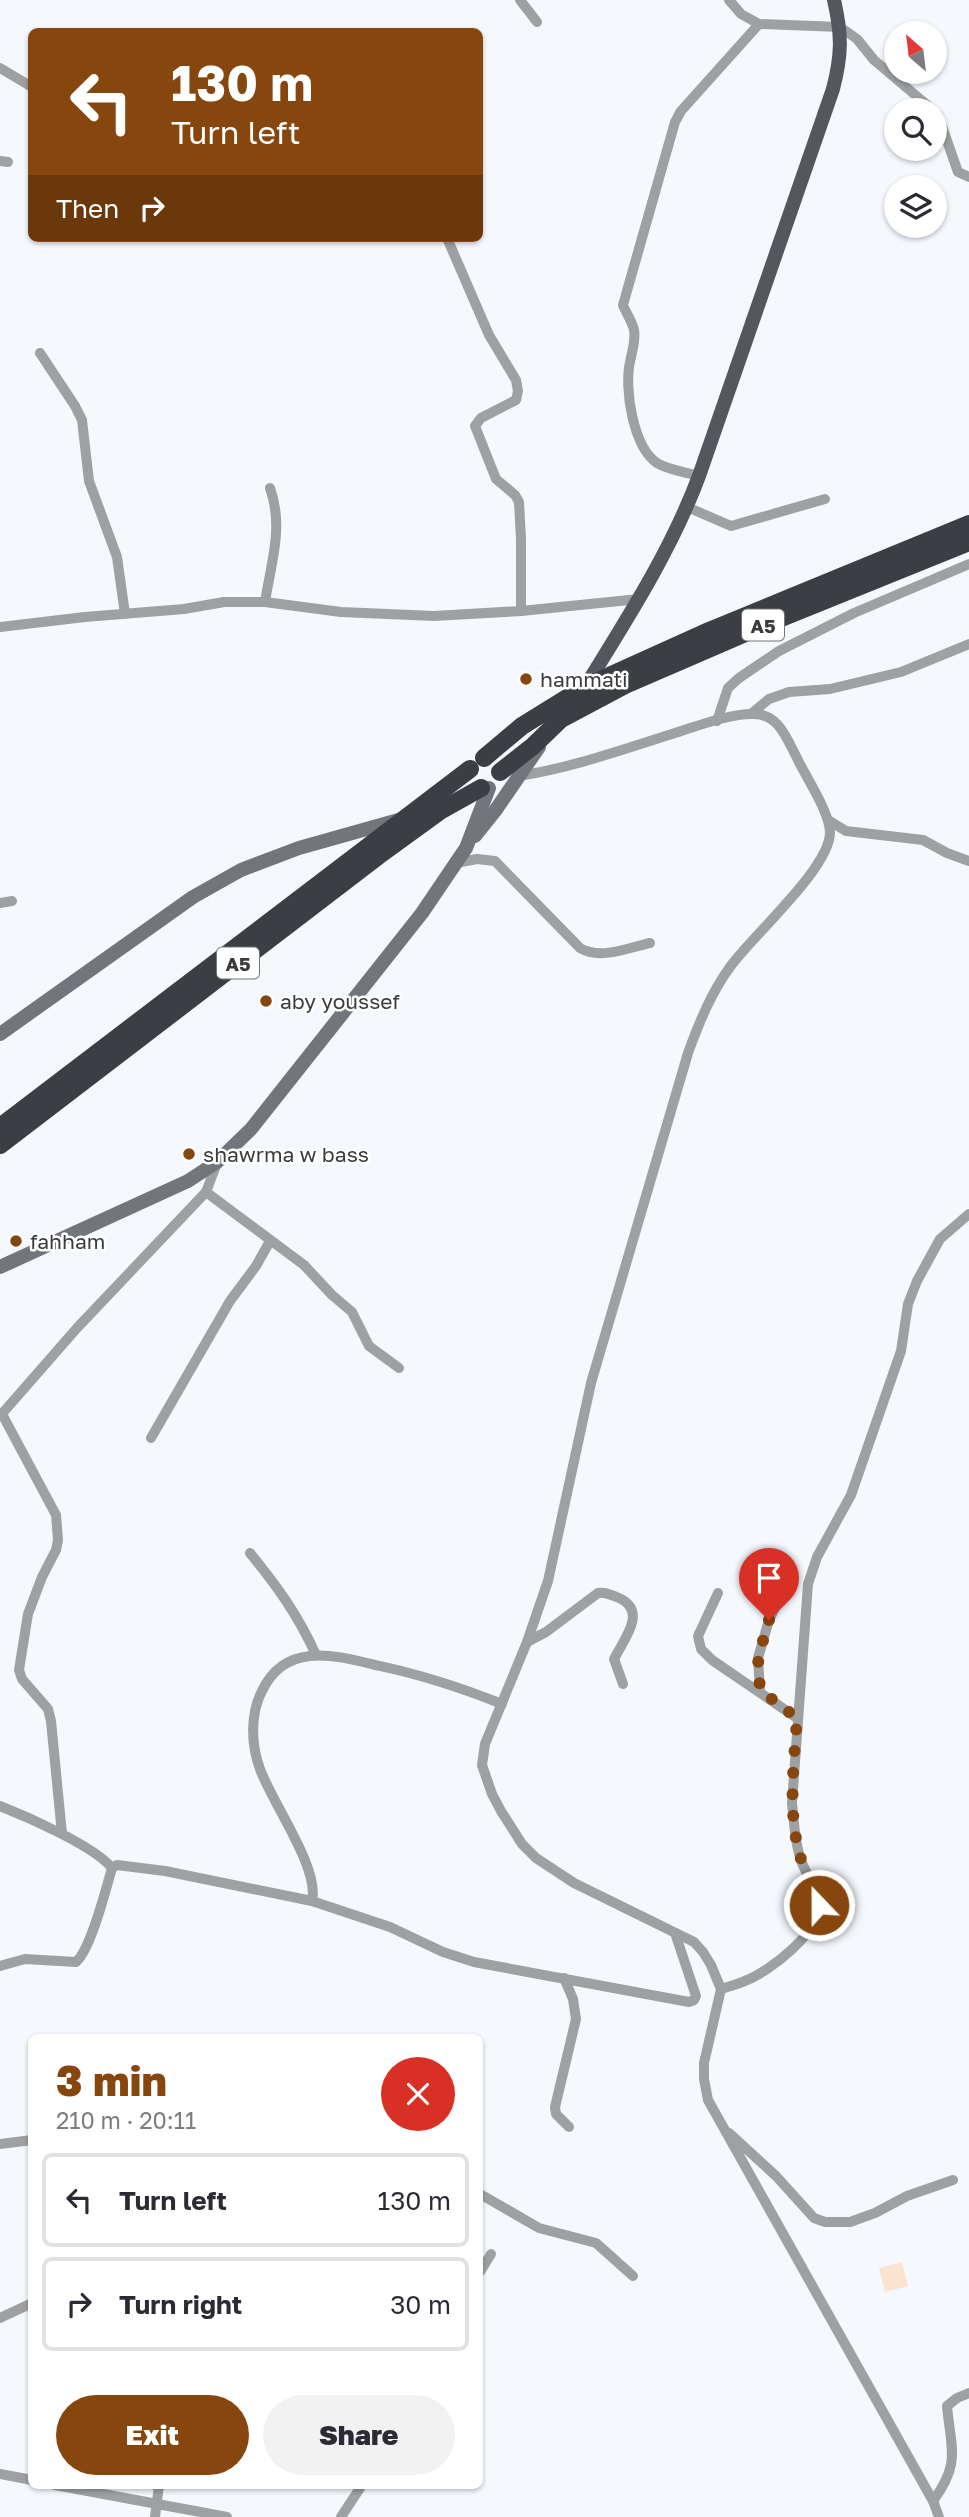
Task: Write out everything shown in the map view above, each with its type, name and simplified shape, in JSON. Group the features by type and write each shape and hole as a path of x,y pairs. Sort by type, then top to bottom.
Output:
{"highway":[{"name":"A5","path":"0,1127 477,764 522,726 585,687 709,631 969,524"},
{"name":"A5","path":"0,1145 389,848 440,811 498,780 555,725 638,679 969,542"},
{"path":"493,760 498,780 471,779 477,764 493,760"}],"main road":[{"path":"555,725 585,687 639,599 687,507 699,476 833,89 840,62 840,27 834,0"},
{"path":"466,848 498,780"},
{"path":"0,1267 188,1181 217,1162 251,1129 422,913 495,811 498,780"},
{"path":"0,1034 193,897 241,870 299,848 405,818"}],"street":[{"path":"520,0 537,22"},
{"path":"729,0 741,15 759,24 840,27 857,39 874,60 919,98"},
{"path":"699,476 659,464 639,436 627,390 635,346 634,330 623,305 674,122 759,24"},
{"path":"0,68 28,85"},
{"path":"947,139 958,172 969,177"},
{"path":"449,242 489,335 518,387 516,400 481,418 475,426 496,478 519,502 521,611"},
{"path":"40,353 82,420 89,481 117,557 125,614"},
{"path":"265,603 276,549 278,522 270,488"},
{"path":"687,507 731,526 825,499"},
{"path":"717,721 728,688 738,678 779,651 854,613 969,564"},
{"path":"845,593 854,613"},
{"path":"0,627 184,609 224,602 424,616 521,611 639,599"},
{"path":"751,713 769,699 789,692 830,688 901,672 969,644"},
{"path":"498,780 550,771 751,713 764,715 780,726 828,820 829,842 820,859 801,886 729,968 710,1001 688,1053 597,1358 555,1555 527,1642 485,1744 482,1765 492,1794 522,1844 536,1858 557,1873 694,1942 711,1965 721,1989 704,2063 708,2100 933,2501 939,2517"},
{"path":"828,820 846,831 923,840 947,853 969,860"},
{"path":"456,863 477,859 495,862 588,953 598,954 650,943"},
{"path":"0,903 12,901"},
{"path":"62,1834 48,1709 22,1679 19,1670 28,1614 56,1550 58,1524 51,1504 1,1415 99,1304 206,1192 217,1162"},
{"path":"206,1192 304,1265 352,1312 369,1346 399,1368"},
{"path":"721,1989 749,1980 792,1950 810,1930 817,1915 819,1905 801,1860 794,1832 792,1803 808,1584 817,1557 851,1495 901,1351 908,1304 924,1265 940,1238 969,1214"},
{"path":"151,1438 230,1301 256,1266 270,1241"},
{"path":"250,1553 285,1596 316,1655"},
{"path":"760,1690 758,1658 762,1642 788,1580"},
{"path":"527,1642 546,1632 598,1593 616,1597 630,1604 634,1613 630,1628 614,1658 622,1684"},
{"path":"718,1593 698,1636 698,1644 712,1660 760,1690 797,1718"},
{"path":"312,1901 310,1875 259,1768 253,1743 258,1698 267,1680 290,1662 316,1655 340,1656 415,1673 502,1704"},
{"path":"0,1806 62,1834 96,1854 112,1868"},
{"path":"0,1966 25,1959 76,1962 83,1955 101,1900 109,1885 112,1868 117,1865 165,1871 312,1901 390,1927 458,1958 689,2002 696,1996 675,1933"},
{"path":"564,1978 573,1999 576,2019 555,2107 556,2114 569,2127"},
{"path":"720,2125 776,2176 814,2218 825,2222 850,2222 875,2213 906,2196 953,2180"},
{"path":"0,2144 28,2140"},
{"path":"483,2196 539,2228 596,2243 633,2276"},
{"path":"483,2267 491,2254"},
{"path":"0,2318 28,2305"},
{"path":"933,2501 946,2484 953,2465 947,2406 969,2393"},
{"path":"0,2474 28,2479"},
{"path":"82,2489 158,2506 227,2517"},
{"path":"155,2517 159,2489"},
{"path":"341,2517 359,2489"}],"shaded area":[{"path":"902,2262 908,2286 885,2292 879,2268"}],"place":[{"name":"hammati","path":"526,679"},
{"name":"aby youssef","path":"266,1001"},
{"name":"shawrma w bass","path":"189,1154"},
{"name":"fahham","path":"16,1241"}],"route":[{"path":"769,1620 758,1658 760,1690 797,1718 792,1803 794,1832 801,1860 819,1905"}]}
